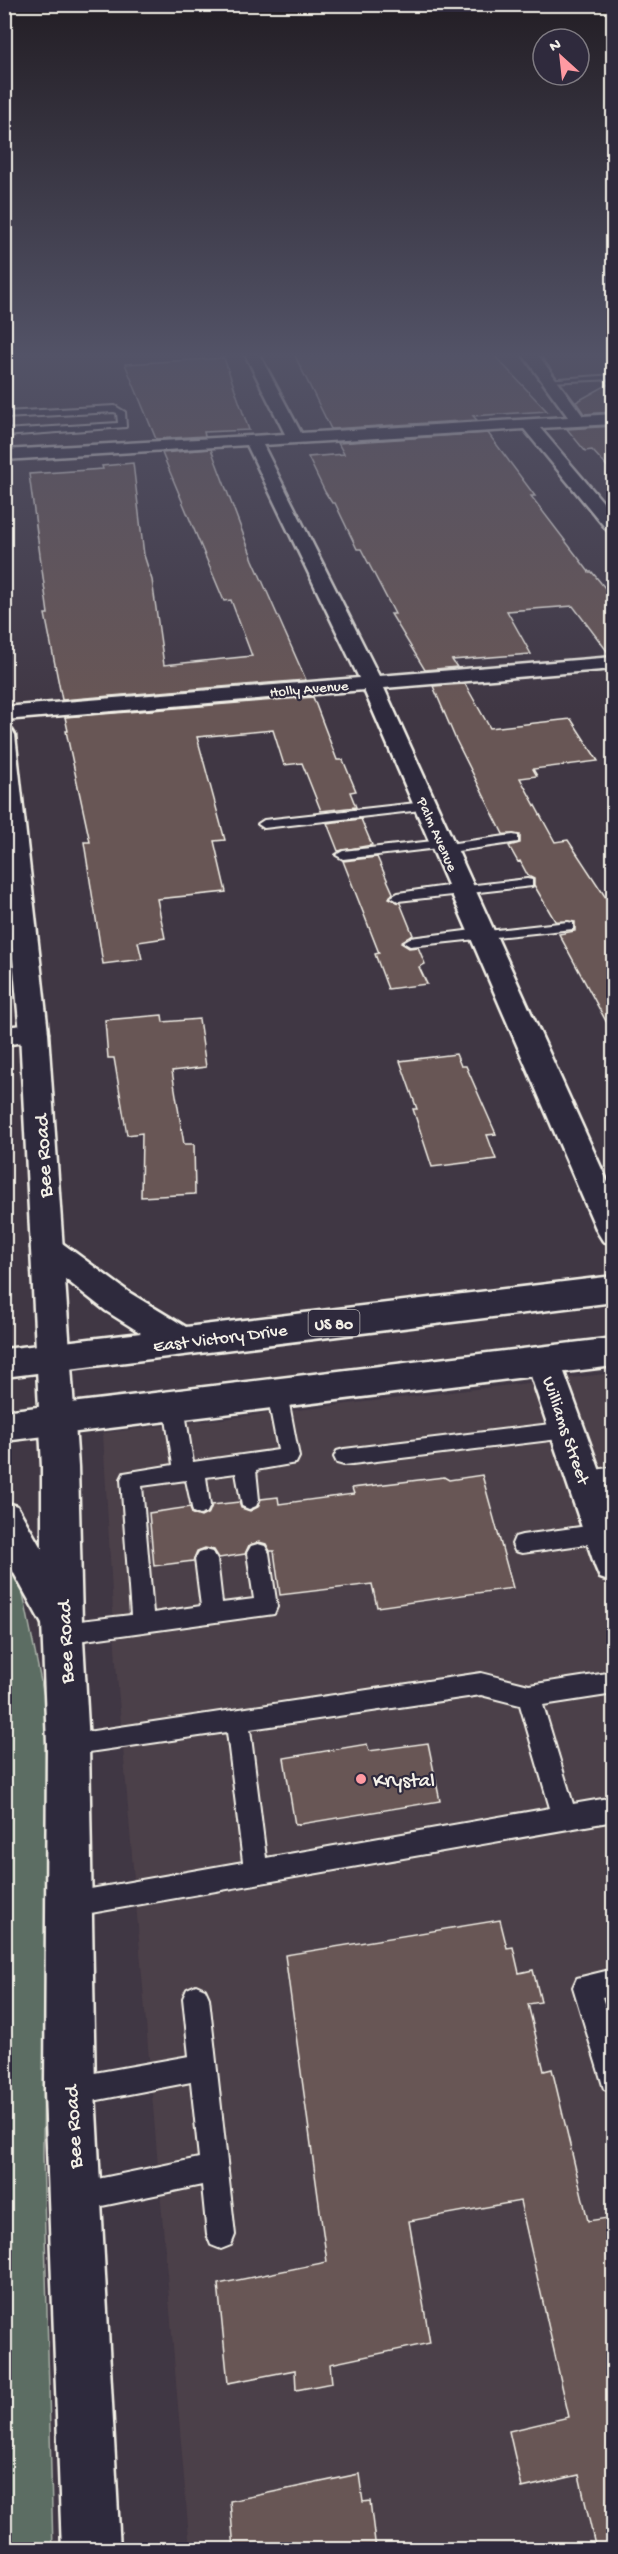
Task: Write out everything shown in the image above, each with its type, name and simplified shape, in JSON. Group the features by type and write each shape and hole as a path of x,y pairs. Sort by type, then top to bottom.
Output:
{"street":[{"name":"Palm Avenue","path":"267,471 371,682 614,1233"},
{"path":"568,471 612,523"},
{"name":"Holly Avenue","path":"4,714 614,663"},
{"name":"Bee Road","path":"4,735 8,826 34,1033 57,1420 68,1744 67,1906 70,2092 91,2550"},
{"path":"4,1036 34,1033"},
{"path":"47,1248 118,1302 182,1342"},
{"name":"East Victory Drive","path":"4,1363 614,1289"},
{"path":"4,1426 614,1352"},
{"name":"Williams Street","path":"543,1361 567,1430 599,1477 608,1550"},
{"path":"4,1518 63,1628"}],"lane":[{"path":"264,824 425,806"},
{"path":"343,855 513,839"},
{"path":"398,897 526,883"},
{"path":"410,942 568,926"},
{"path":"143,1624 131,1479 289,1457 277,1393"},
{"path":"174,1406 200,1506"},
{"path":"344,1457 567,1430"},
{"path":"245,1463 249,1500"},
{"path":"522,1544 608,1550"},
{"path":"63,1628 143,1624 266,1607 258,1553"},
{"path":"206,1559 213,1614"},
{"path":"68,1744 482,1684 529,1696 614,1683"},
{"path":"529,1696 565,1817"},
{"path":"237,1719 256,1872"},
{"path":"67,1906 614,1809"},
{"path":"614,1982 586,1988 614,2079"},
{"path":"196,1998 221,2235"},
{"path":"70,2092 203,2067"},
{"path":"76,2198 214,2169"}],"shaded area":[{"path":"613,1373 613,2549 190,2549 116,1663 103,1433"}],"green space":[{"path":"4,1535 16,1559 47,1711 43,2154 53,2550 4,2549"}],"building":[{"path":"134,471 144,555 152,580 164,665 252,656 231,600 224,601 170,471 219,471 253,560 306,680 62,700 45,614 48,614 29,474"},
{"path":"315,471 516,471 535,496 531,496 589,572 592,572 614,599 614,655 610,655 573,606 507,611 531,654 452,660 457,667 425,670 391,614 395,614 361,549 357,549 335,503 332,503"},
{"path":"465,684 490,728 571,719 598,761 533,769 537,776 520,778 555,842 568,840 614,910 614,1036 559,934 575,931 575,922 555,921 534,885 534,879 528,876 520,861 518,862 509,846 520,843 520,835 503,834 456,740 433,686"},
{"path":"313,697 337,760 343,760 356,791 350,792 356,807 321,811 302,763 284,765 273,730 197,737 225,840 214,841 226,892 157,899 165,938 138,942 142,959 103,964 84,842 90,842 65,717"},
{"path":"361,819 372,845 338,851 327,823"},
{"path":"377,857 393,893 389,898 400,903 413,935 401,943 409,948 418,947 425,964 419,967 427,984 388,989 375,954 379,953 343,861"},
{"path":"162,1015 163,1022 199,1019 206,1067 172,1071 184,1144 194,1144 195,1194 141,1197 142,1133 127,1135 114,1058 108,1058 105,1020"},
{"path":"456,1054 461,1066 466,1066 496,1134 487,1135 496,1159 432,1167 413,1109 417,1109 400,1061"},
{"path":"482,1475 513,1588 377,1607 372,1584 280,1595 274,1551 270,1551 266,1544 259,1542 249,1545 245,1554 219,1558 214,1550 205,1548 197,1551 193,1561 154,1566 149,1513 190,1507 192,1514 201,1517 209,1513 212,1505 239,1502 241,1508 250,1511 258,1507 261,1499 278,1497 279,1504 354,1494 352,1488"},
{"name":"Krystal","path":"428,1743 440,1801 295,1825 284,1758 367,1744 369,1751"},
{"path":"500,1920 507,1948 513,1947 519,1973 533,1970 541,2002 528,2004 544,2071 552,2069 588,2221 614,2217 614,2550 596,2550 579,2475 522,2488 509,2431 569,2417 520,2201 409,2221 430,2343 330,2364 332,2383 296,2390 295,2370 228,2383 218,2284 327,2262 285,1955"},
{"path":"359,2474 363,2502 370,2501 376,2550 234,2550 230,2501"}],"place":[{"name":"Krystal","path":"361,1779"}]}
